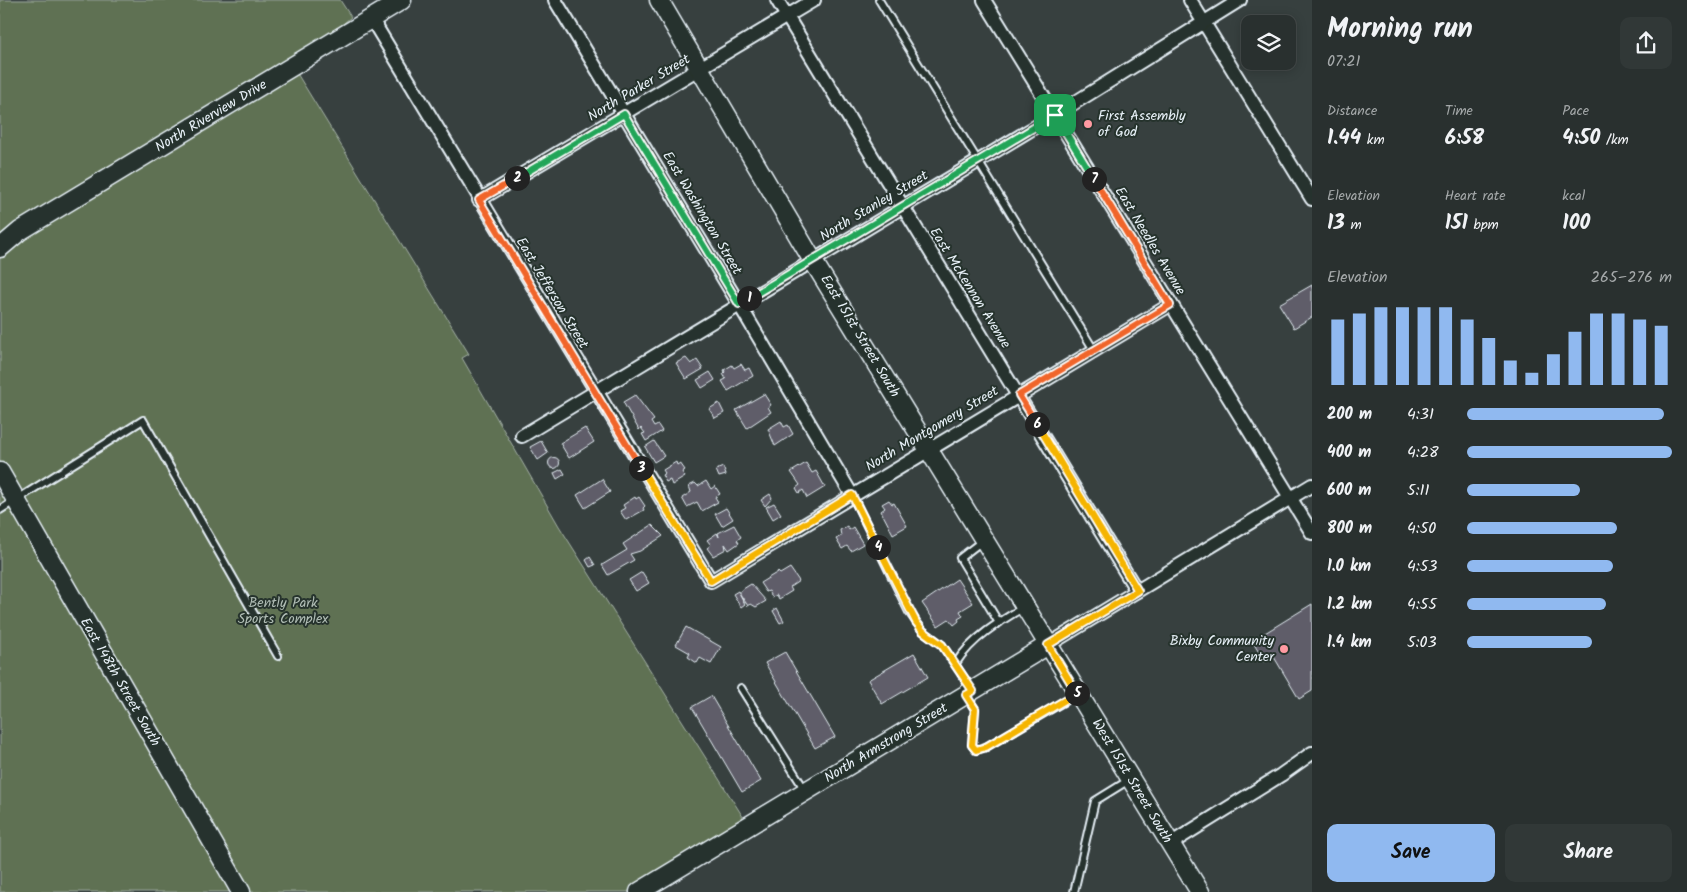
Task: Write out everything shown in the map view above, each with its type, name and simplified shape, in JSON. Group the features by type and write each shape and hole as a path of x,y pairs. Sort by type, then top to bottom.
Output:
{"street":[{"name":"North Riverview Drive","path":"0,248 20,231 402,0"},
{"name":"East Washington Street","path":"555,0 852,495"},
{"name":"East 151st Street South","path":"659,0 813,261 1048,645"},
{"name":"East McKennon Avenue","path":"777,0 901,206 1138,591"},
{"name":"North Parker Street","path":"479,200 814,0"},
{"name":"East Needles Avenue","path":"984,0 1170,305 1182,318 1312,533"},
{"path":"1190,0 1312,199"},
{"name":"North Stanley Street","path":"522,436 1055,115 1240,0"},
{"name":"East Jefferson Street","path":"371,18 594,391 711,581"},
{"name":"North Riverview Drive","path":"0,237 20,231"},
{"name":"North Montgomery Street","path":"711,581 1170,305"},
{"name":"East 148th Street South","path":"0,472 241,892"},
{"name":"North Armstrong Street","path":"638,892 1312,485"},
{"name":"West 151st Street South","path":"1048,645 1200,892"},
{"path":"1170,844 1282,775 1312,753"}],"lane":[{"path":"880,0 1094,350"},
{"path":"0,510 143,420 278,656"},
{"path":"852,495 916,622 923,631 942,645 956,663 975,709 972,745 976,750 986,747 1078,693"},
{"path":"985,540 960,558 999,623"},
{"path":"956,663 964,651 999,623 1026,607"},
{"path":"740,688 806,791"},
{"path":"1074,892 1095,801 1130,779"}],"green space":[{"name":"Bently Park Sports Complex","path":"0,0 340,0 351,17 293,67 469,354 462,358 559,526 745,820 629,892 0,892"}],"building":[{"path":"1312,285 1312,317 1294,328 1279,304"},
{"path":"686,358 691,364 697,360 703,369 686,379 676,363"},
{"path":"741,364 745,370 749,368 753,376 728,391 722,381 726,379 723,374 724,370 732,365 734,368"},
{"path":"710,372 715,380 702,388 697,380"},
{"path":"764,394 771,405 768,407 771,412 747,428 736,410"},
{"path":"635,395 654,420 651,422 654,427 658,425 662,431 646,441 642,434 645,433 641,428 639,430 623,402"},
{"path":"719,403 724,413 715,418 709,409"},
{"path":"781,421 784,427 788,425 793,434 775,446 768,429"},
{"path":"585,428 594,442 569,458 560,443"},
{"path":"541,441 548,453 538,460 530,447"},
{"path":"654,441 664,456 654,462 645,447"},
{"path":"552,458 556,458 559,463 558,467 552,468 549,465 549,461"},
{"path":"676,462 677,465 680,463 685,470 682,472 685,477 672,485 670,480 666,482 662,475 665,473 663,470"},
{"path":"806,463 812,473 816,471 825,487 807,498 803,490 799,493 796,488 800,485 791,472"},
{"path":"723,467 726,475 719,477 716,470"},
{"path":"562,469 565,474 557,479 554,473"},
{"path":"602,479 610,492 585,508 577,495"},
{"path":"706,481 711,489 715,486 720,494 715,497 718,502 702,511 697,502 687,507 682,498 691,492 689,486 695,483 698,486"},
{"path":"770,494 772,498 765,506 761,500"},
{"path":"635,497 636,499 639,497 645,506 644,510 626,520 620,511 625,508 623,505"},
{"path":"889,500 892,504 894,503 907,526 893,534 881,511 885,508 882,504"},
{"path":"774,503 781,514 773,519 766,507"},
{"path":"726,508 733,519 722,526 715,514"},
{"path":"652,525 663,536 640,551 630,554 634,560 608,575 602,565 627,550 623,544"},
{"path":"734,525 741,537 737,540 739,543 729,550 725,544 726,549 713,556 707,548 711,545 707,540 717,533 719,537 718,533"},
{"path":"847,526 849,530 853,527 863,544 851,551 847,546 842,549 836,539 841,536 840,530"},
{"path":"590,557 595,565 590,567 586,560"},
{"path":"790,568 799,581 790,587 792,591 779,599 777,595 772,597 769,591 766,592 760,583 778,572 780,574"},
{"path":"642,572 649,583 636,591 629,580"},
{"path":"957,579 973,603 960,611 963,616 954,625 949,619 938,626 922,603"},
{"path":"751,584 766,601 756,607 751,604 748,606 740,594 740,591"},
{"path":"738,591 745,604 741,607 733,594"},
{"name":"Bixby Community Center","path":"1312,604 1312,691 1299,699 1274,657 1265,662 1252,641"},
{"path":"777,608 784,621 780,623 773,611"},
{"path":"686,627 721,647 711,664 700,658 697,663 688,657 690,653 676,645"},
{"path":"785,652 835,737 815,748 765,663"},
{"path":"914,653 928,677 882,704 868,680"},
{"path":"711,696 761,781 742,792 692,707"}],"place":[{"name":"First Assembly of God","path":"1088,124"},
{"name":"Bixby Community Center","path":"1284,649"}],"route":[{"path":"624,114 739,304 791,275 901,206 1055,115 1170,305 1019,395 1138,591 1048,645 1078,693 986,747 976,750 972,745 975,709 966,695 973,691 956,663 942,645 923,631 909,612 890,569 852,495 711,581 479,200 624,114"}]}
